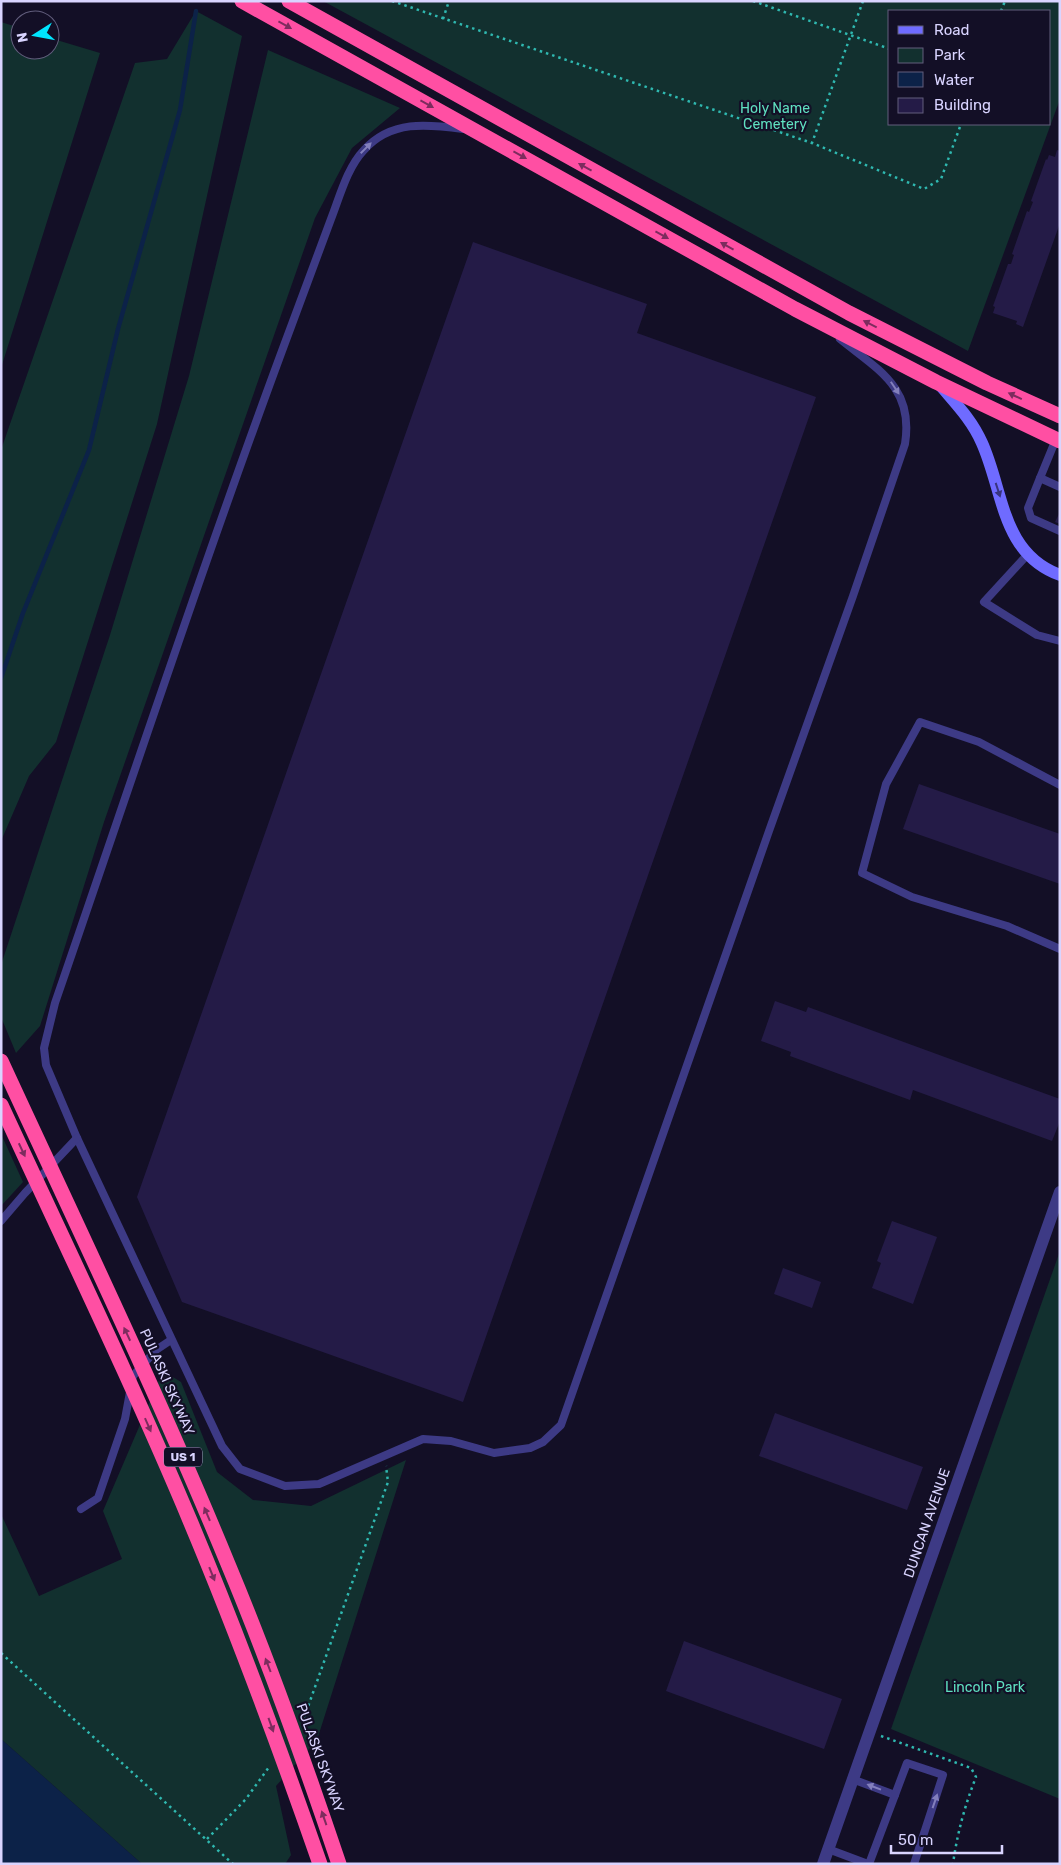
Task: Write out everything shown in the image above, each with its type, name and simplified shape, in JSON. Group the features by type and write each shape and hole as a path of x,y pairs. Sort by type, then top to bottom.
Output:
{"highway":[{"path":"242,1 819,322 936,382 1058,440"},
{"path":"289,1 849,313 987,383 1060,416"},
{"name":"PULASKI SKYWAY","path":"1,1061 165,1417 208,1515 275,1682 339,1864"},
{"name":"US 1","path":"1,1105 191,1522 251,1672 320,1864"}],"main road":[{"path":"936,382 972,423 983,444 1010,528 1017,542 1046,569 1060,575"}],"street":[{"name":"DUNCAN AVENUE","path":"823,1864 1060,1192"}],"lane":[{"path":"478,132 415,125 401,127 386,132 370,144 358,158 343,190 277,365 55,1003 44,1048 46,1065 77,1138 171,1340 222,1446 240,1469 285,1486 319,1484 423,1438 451,1441 494,1453 530,1448 543,1442 562,1425 769,831 854,596 905,444 907,429 904,408 897,390 887,378 819,322"},
{"path":"1058,440 1028,508 1031,518 1060,531"},
{"path":"1040,478 1060,487"},
{"path":"1028,554 984,602 1037,635 1060,641"},
{"path":"1060,786 979,742 920,722 886,784 862,873 912,897 1007,926 1060,949"},
{"path":"1,1221 77,1138"},
{"path":"81,1509 98,1498 125,1419 133,1376 156,1350 171,1340"},
{"path":"828,1849 869,1864 907,1762 943,1775 914,1864"},
{"path":"852,1779 895,1795"}],"path":[{"path":"392,1 812,142 924,189 941,179 961,125"},
{"path":"443,19 449,1"},
{"path":"753,1 888,48"},
{"path":"812,142 863,1"},
{"path":"303,1720 314,1695 388,1482 385,1454"},
{"path":"1,1653 233,1864"},
{"path":"207,1839 246,1799 272,1763"}],"green space":[{"name":"Holy Name Cemetery","path":"323,1 1060,1 1060,99 1051,124 1051,10 888,10 888,125 1051,125 968,351"},
{"path":"196,11 242,36 157,424 56,742 29,776 1,841 1,450 135,63 167,59"},
{"path":"1,22 10,25 10,60 60,60 60,41 100,53 1,368"},
{"path":"268,50 400,108 352,148 315,218 104,822 40,1026 16,1053 1,1017 1,965 110,635 189,376"},
{"path":"1,1134 23,1182 1,1206"},
{"name":"Lincoln Park","path":"1060,1251 1060,1799 891,1729"},
{"path":"163,1371 181,1382 217,1472 253,1500 311,1506 406,1460 317,1740 276,1786 291,1855 285,1864 142,1864 1,1739 1,1514 39,1596 122,1559 103,1511"}],"water":[{"path":"1,1739 142,1864 1,1864"}],"building":[{"path":"1057,150 1060,151 1060,223 1023,327 1016,324 1017,321 993,313 995,307 993,306 1008,264 1011,264 1014,255 1012,254 1027,211 1029,212 1033,202 1031,201 1046,159 1049,155 1055,157"},
{"path":"473,242 647,304 637,333 816,397 463,1402 182,1302 137,1197"},
{"path":"1060,512 1060,524 1055,522"},
{"path":"919,784 1060,834 1060,884 903,829"},
{"path":"775,1001 806,1012 808,1007 1060,1099 1060,1121 1052,1141 913,1090 910,1100 790,1056 791,1052 761,1041"},
{"path":"892,1221 937,1237 913,1304 872,1288 881,1263 877,1261"},
{"path":"783,1268 821,1282 812,1308 774,1294"},
{"path":"775,1413 923,1467 907,1510 759,1456"},
{"path":"684,1641 842,1699 824,1749 666,1691"}],"waterway":[{"path":"1,678 23,613 89,450 118,329 180,110 196,11"}]}
